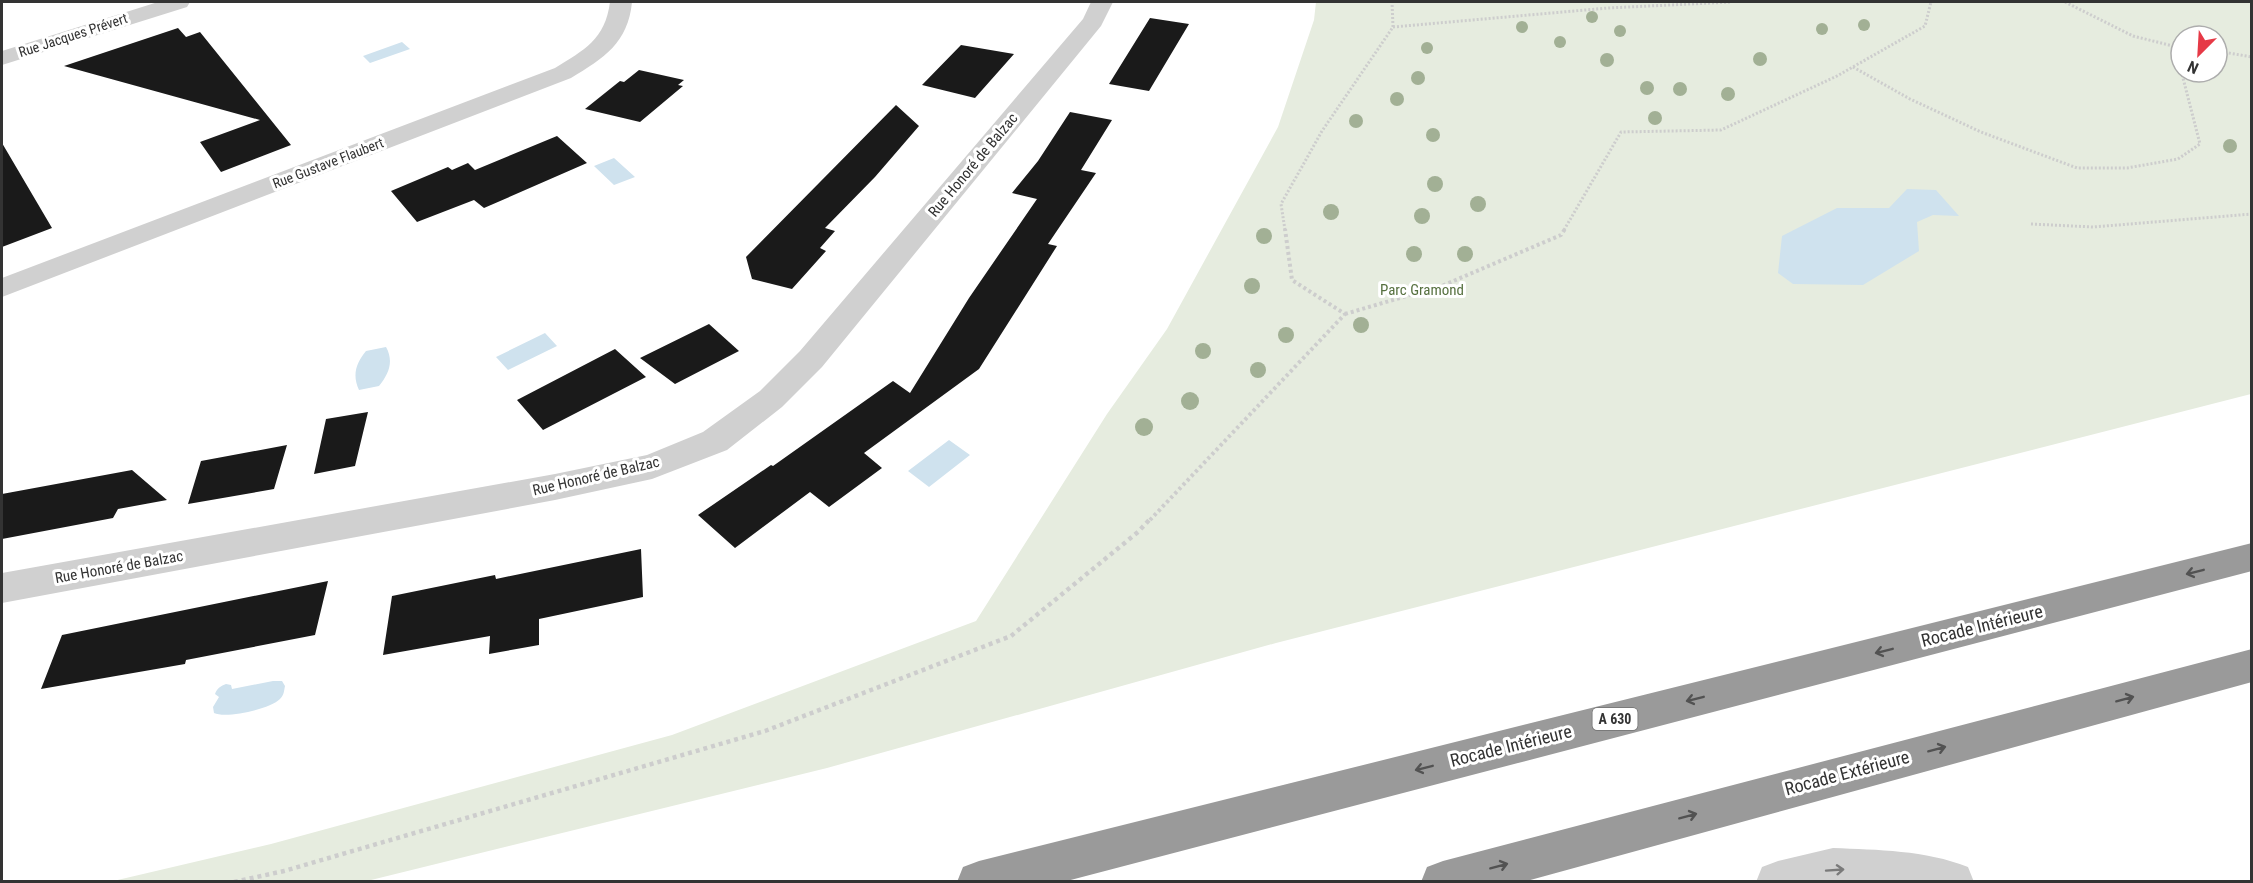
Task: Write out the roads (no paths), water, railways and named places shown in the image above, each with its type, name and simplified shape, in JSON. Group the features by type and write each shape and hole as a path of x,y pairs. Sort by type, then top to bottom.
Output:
{"highway":[{"name":"Rocade Intérieure","path":"979,882 2252,557"},
{"name":"Rocade Extérieure","path":"1443,882 2252,665"}],"street":[{"name":"Rue Jacques Prévert","path":"2,58 179,2"},
{"name":"Rue Gustave Flaubert","path":"2,288 563,73 592,54 613,34 620,18 621,2"},
{"name":"Rue Honoré de Balzac","path":"2,588 555,487 652,466 714,441 771,399 812,359 1093,21 1102,2"},
{"path":"1778,882 1833,869 1901,872 1952,882"}],"water":[{"path":"402,42 410,49 370,63 363,56"},
{"path":"614,158 635,177 614,185 594,166"},
{"path":"1907,189 1936,190 1959,216 1933,215 1917,222 1919,251 1863,285 1793,284 1778,273 1782,236 1837,208 1889,208"},
{"path":"545,333 557,346 508,370 496,357"},
{"path":"386,347 390,362 385,377 379,386 359,390 356,374 366,351"},
{"path":"949,440 970,455 929,487 908,471"},
{"path":"282,681 285,686 282,696 275,703 238,714 214,713 213,707 219,697 215,694 222,686 231,685 232,689"}],"park label":[{"name":"Parc Gramond","path":"1422,290"}]}
